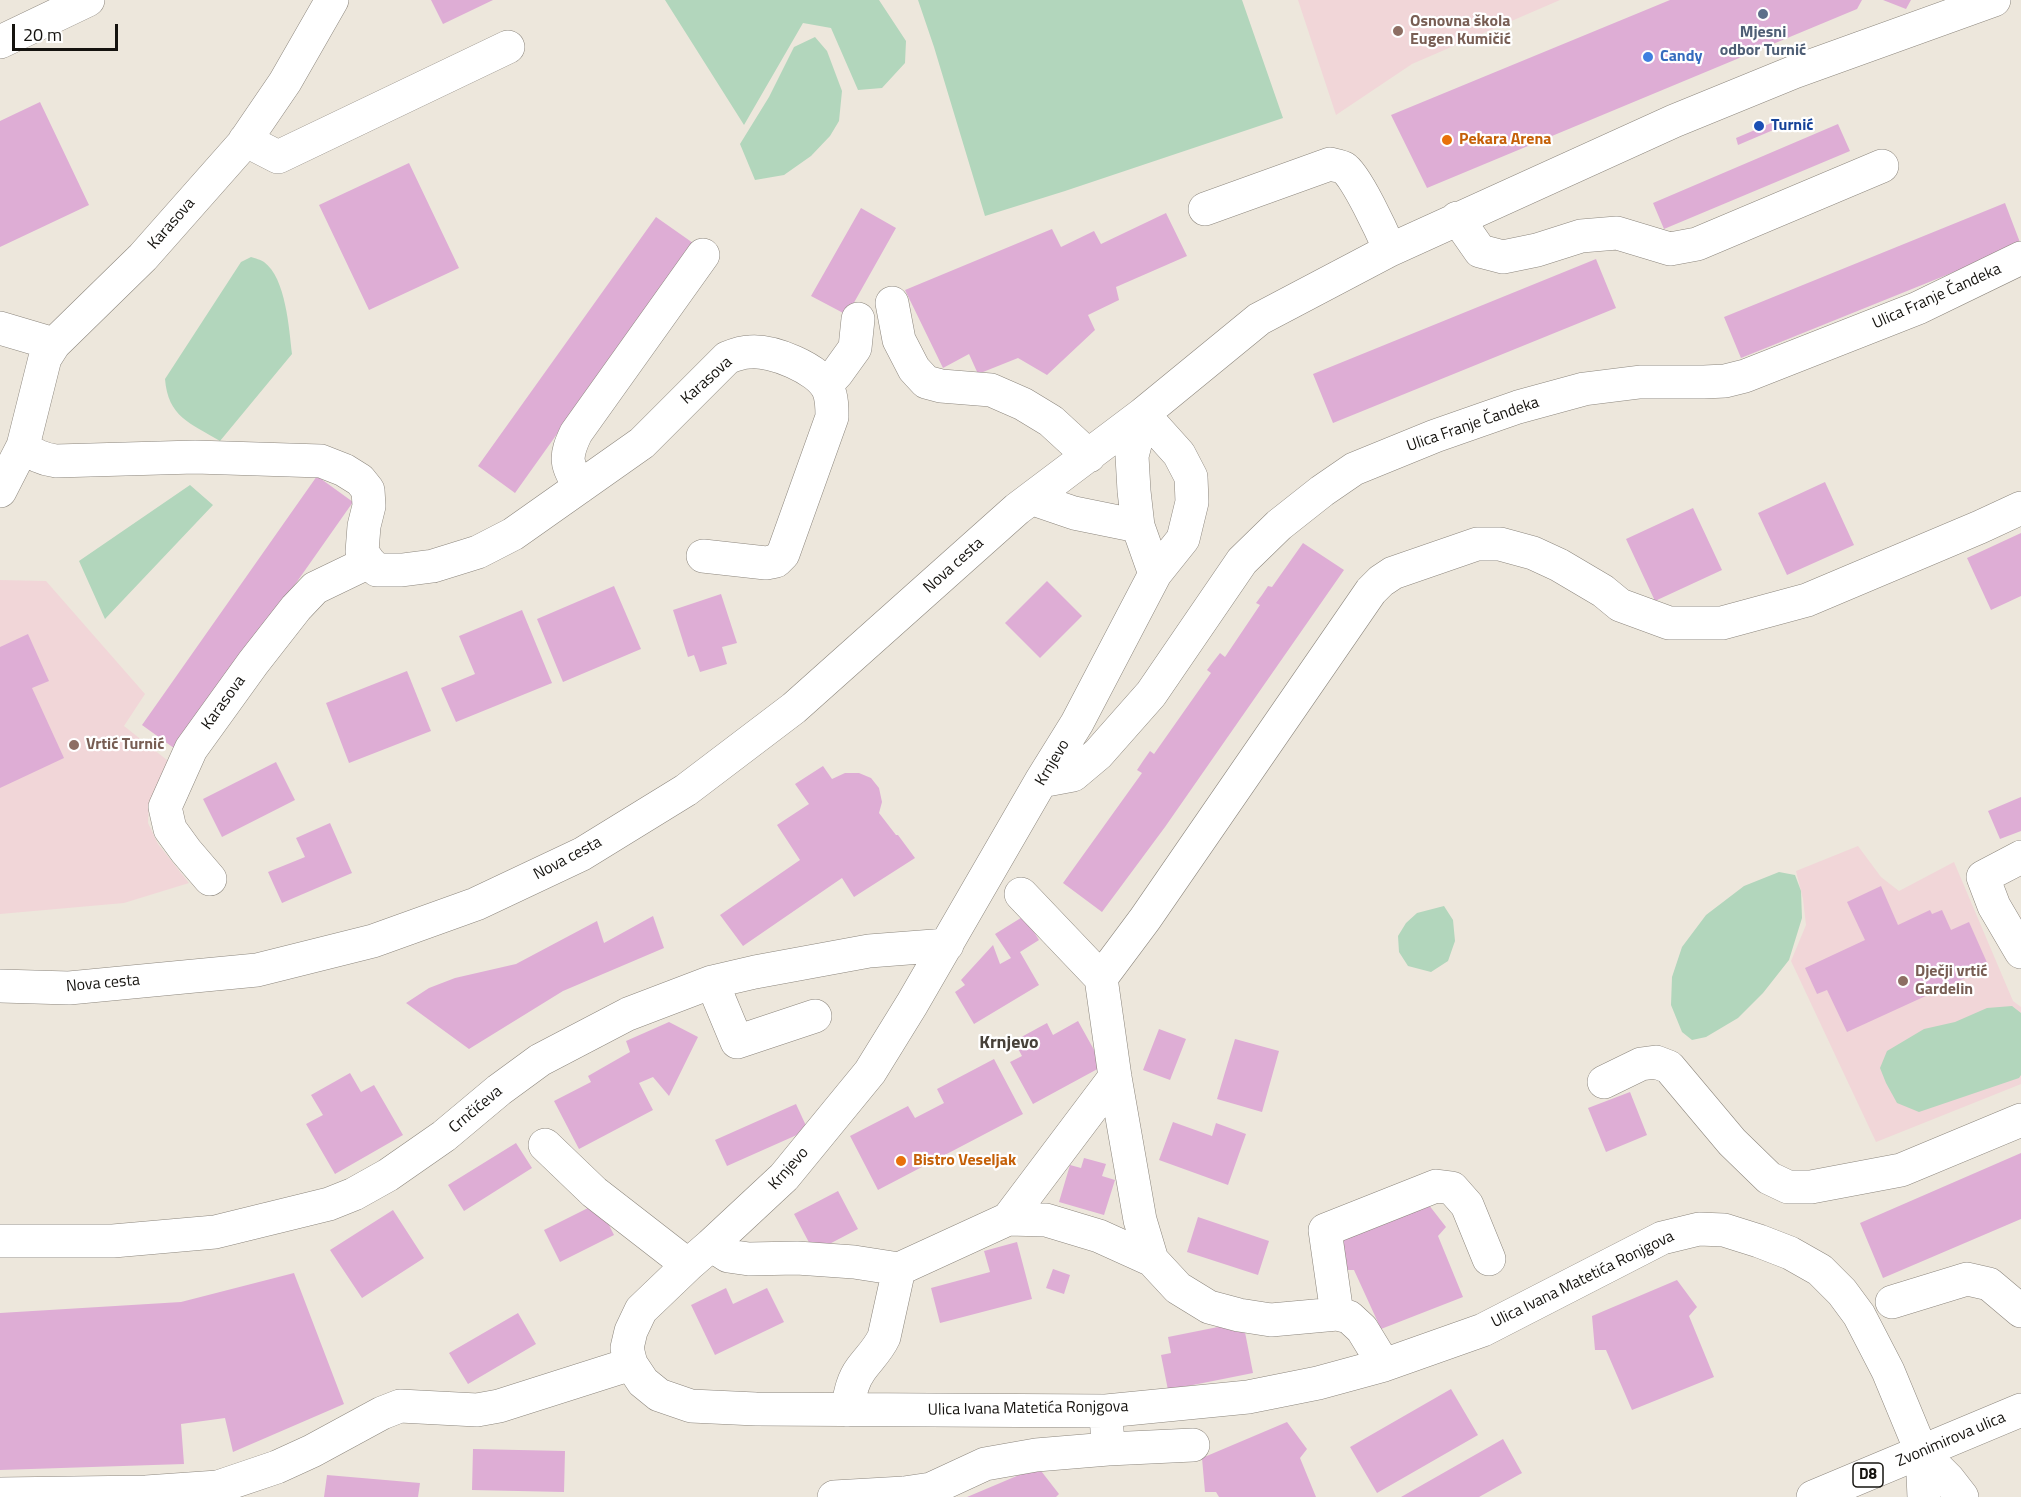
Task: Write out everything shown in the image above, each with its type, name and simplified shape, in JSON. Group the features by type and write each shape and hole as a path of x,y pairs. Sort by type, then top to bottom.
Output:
{"street":[{"path":"0,42 88,0"},
{"name":"Karasova","path":"0,491 23,446 45,358 54,344 143,257 245,140 285,82 332,0"},
{"path":"1033,499 1143,414 1259,319 1390,250 1674,121 1794,72 1994,0"},
{"path":"245,140 278,157 508,47"},
{"path":"1205,209 1330,164 1344,167 1376,219 1390,250"},
{"path":"1457,218 1480,251 1503,257 1537,250 1581,236 1617,233 1670,249 1698,244 1882,166"},
{"path":"580,487 569,469 567,459 568,449 576,433 703,255"},
{"name":"Ulica Franje Čandeka","path":"1041,782 1073,775 1098,754 1151,694 1242,561 1279,525 1354,469 1435,436 1518,407 1584,389 1640,382 1725,381 1745,376 1918,308 2021,258"},
{"path":"892,303 899,340 914,369 926,382 941,386 991,390 1002,394 1051,421 1089,456"},
{"path":"703,556 766,563 776,561 783,554 832,417 831,401 826,385 855,348 858,319"},
{"path":"0,328 54,344"},
{"name":"Karasova","path":"210,879 170,829 165,807 191,749 253,663 315,588 369,562 377,570 433,566 478,552 513,534 642,442 727,358 752,351 782,357 818,375 826,385"},
{"path":"1143,414 1132,456 1138,526 1155,574"},
{"name":"Krnjevo","path":"631,1364 627,1348 631,1331 641,1310 784,1177 836,1114 885,1048 1077,723 1155,574 1183,539 1192,502 1191,477 1179,454 1143,414"},
{"path":"23,446 33,454 56,461 195,457 321,461 344,470 360,480 368,490 369,506 364,526 362,552 369,562"},
{"path":"1033,499 1074,513 1138,526"},
{"name":"Nova cesta","path":"0,986 69,988 257,970 373,942 476,904 582,854 686,790 794,708 1017,509 1033,499"},
{"path":"1101,978 1145,919 1371,591 1381,580 1393,573 1477,544 1500,544 1533,553 1559,565 1603,591 1620,605 1659,620 1669,623 1722,623 1807,600 2021,508"},
{"path":"2017,859 1983,877 1994,906 2021,952"},
{"path":"1021,894 1101,978 1115,1077 1140,1220 1152,1260"},
{"name":"Crnčićeva","path":"0,1241 113,1241 215,1232 330,1204 388,1175 444,1137 499,1090 540,1060 628,1014 712,981 869,951 947,945"},
{"path":"712,981 737,1042 815,1016"},
{"path":"1604,1082 1641,1064 1656,1062 1669,1066 1724,1134 1769,1178 1788,1187 1811,1187 1901,1170 2021,1120"},
{"path":"1008,1219 1115,1077"},
{"path":"545,1145 594,1191 699,1255 749,1259 797,1258 854,1262 899,1269 1008,1219 1046,1221 1099,1236 1152,1260 1178,1288 1209,1307 1271,1320 1337,1314 1348,1317 1362,1329 1384,1365"},
{"path":"1337,1314 1325,1230 1436,1186 1452,1188 1467,1205 1489,1259"},
{"name":"Ulica Ivana Matetića Ronjgova","path":"631,1364 643,1382 660,1395 691,1406 847,1410 1106,1411 1248,1397 1318,1383 1384,1365 1483,1330 1662,1238 1699,1229 1724,1230 1759,1240 1790,1253 1820,1270 1842,1292 1859,1315 1888,1371 1922,1453"},
{"path":"847,1410 855,1379 879,1348 884,1337 899,1269"},
{"path":"1892,1302 1967,1279 1989,1284 2021,1311"},
{"path":"0,1494 146,1492 218,1487 277,1467 400,1406 477,1410 499,1406 631,1364"},
{"name":"Zvonimirova ulica","path":"1813,1497 2021,1410"},
{"path":"1106,1411 1108,1449"},
{"path":"834,1497 931,1493 985,1464 1036,1455 1108,1449 1193,1446"},
{"path":"1922,1453 1924,1497"},
{"path":"1922,1453 1962,1497"}],"shaded area":[{"name":"Osnovna škola Eugen Kumičić","path":"1298,0 1560,0 1412,64 1336,115"},
{"name":"Vrtić Turnić","path":"0,580 46,581 145,694 124,726 172,764 149,806 148,823 158,844 189,883 124,903 0,914"},
{"name":"Dječji vrtić Gardelin","path":"1858,846 1881,877 1899,891 1954,862 2013,1001 2021,1007 2021,1084 1876,1142 1791,961 1806,925 1796,871"}],"green space":[{"path":"665,0 879,0 906,41 905,63 882,88 858,90 831,28 803,23 744,125"},
{"path":"918,0 1242,0 1283,118 985,216"},
{"path":"815,37 827,51 842,91 839,121 830,136 811,156 784,175 755,180 740,144 769,97 794,47"},
{"path":"251,257 264,262 277,280 288,318 292,354 220,441 182,418 171,402 165,379 241,262"},
{"path":"190,485 213,505 105,619 79,561"},
{"path":"1779,872 1795,875 1801,891 1802,918 1789,960 1763,993 1738,1018 1706,1037 1692,1040 1682,1032 1671,1005 1672,977 1682,947 1706,915 1744,886"},
{"path":"1444,906 1453,920 1455,941 1448,961 1431,972 1408,966 1399,952 1398,936 1406,923 1417,913"},
{"path":"2012,1006 2021,1013 2021,1075 2019,1078 1919,1112 1897,1103 1880,1068 1887,1051 1924,1029 1955,1022 1987,1008"}],"building":[{"path":"431,0 493,0 443,24"},
{"path":"1670,0 1862,0 1857,9 1427,188 1391,115"},
{"path":"1883,0 1911,0 1906,9"},
{"path":"40,102 89,205 0,247 0,121"},
{"path":"1776,121 1778,128 1738,145 1736,138"},
{"path":"1838,124 1850,151 1664,229 1653,203"},
{"path":"409,163 459,268 369,310 319,205"},
{"path":"2005,203 2021,245 1741,358 1724,317"},
{"path":"861,208 896,228 847,315 811,296"},
{"path":"1166,213 1187,256 1116,287 1119,300 1088,315 1095,330 1047,375 1018,358 978,374 969,354 943,368 905,290 1052,229 1061,247 1094,231 1101,244"},
{"path":"656,217 693,243 515,493 478,466"},
{"path":"1596,259 1616,308 1333,423 1313,374"},
{"path":"317,476 353,502 178,751 142,725"},
{"path":"1825,482 1854,545 1787,575 1758,513"},
{"path":"1693,508 1722,570 1655,601 1626,539"},
{"path":"2021,533 2021,596 1991,610 1967,558"},
{"path":"1303,543 1344,570 1165,827 1102,912 1063,883 1142,773 1137,770 1150,751 1154,754 1211,673 1207,670 1220,653 1225,657 1260,605 1256,603 1268,586 1272,587"},
{"path":"1047,581 1082,616 1040,658 1005,623"},
{"path":"614,586 641,649 563,682 537,619"},
{"path":"721,594 737,643 722,647 727,664 700,672 694,655 688,657 673,610"},
{"path":"522,610 552,683 456,722 441,688 475,674 459,636"},
{"path":"28,634 49,681 32,688 64,758 0,788 0,647"},
{"path":"407,671 431,731 349,763 326,703"},
{"path":"276,762 295,800 222,837 203,799"},
{"path":"823,766 832,779 845,773 859,773 871,778 879,788 882,802 879,813 915,858 854,897 842,878 743,946 720,915 800,860 777,825 809,804 795,784"},
{"path":"2021,797 2021,831 2000,839 1988,811"},
{"path":"330,823 352,873 282,903 268,872 305,857 296,838"},
{"path":"1881,886 1898,925 1930,910 1932,914 1942,910 1951,930 1969,922 1989,967 1847,1032 1827,990 1817,994 1805,968 1865,940 1847,902"},
{"path":"653,916 664,948 563,991 469,1049 406,1003 429,988 455,978 516,964 597,921 604,943"},
{"path":"1024,916 1039,940 1020,952 1039,985 974,1024 955,992 965,985 961,980 993,945 1000,964 1011,958 995,934"},
{"path":"1078,1021 1103,1066 1033,1104 1010,1062 1022,1056 1014,1041 1047,1023 1053,1035"},
{"path":"669,1022 698,1037 669,1096 653,1077 639,1083 653,1110 579,1149 554,1101 591,1082 588,1076 630,1052 626,1041"},
{"path":"1159,1029 1186,1039 1170,1080 1143,1070"},
{"path":"1235,1039 1279,1051 1262,1112 1217,1099"},
{"path":"994,1059 1023,1114 878,1190 850,1136 908,1106 915,1118 944,1103 937,1089"},
{"path":"350,1073 361,1092 374,1085 403,1135 335,1174 306,1124 323,1115 311,1095"},
{"path":"1630,1092 1647,1135 1606,1152 1588,1108"},
{"path":"796,1104 808,1130 727,1166 715,1140"},
{"path":"1173,1122 1212,1136 1216,1123 1246,1134 1228,1185 1159,1160"},
{"path":"516,1143 532,1168 464,1211 448,1185"},
{"path":"2021,1153 2021,1219 1883,1278 1860,1223"},
{"path":"1084,1158 1106,1164 1102,1176 1115,1180 1104,1215 1059,1202 1070,1165 1081,1168"},
{"path":"838,1191 858,1229 814,1252 794,1214"},
{"path":"1425,1200 1446,1227 1438,1236 1463,1297 1381,1329 1354,1270 1344,1270 1340,1236"},
{"path":"598,1203 614,1235 560,1262 544,1230"},
{"path":"393,1210 424,1258 362,1298 330,1250"},
{"path":"1198,1217 1269,1241 1258,1275 1187,1252"},
{"path":"1017,1242 1032,1299 940,1323 931,1288 990,1272 984,1251"},
{"path":"1053,1269 1070,1275 1064,1294 1046,1288"},
{"path":"294,1273 344,1404 233,1452 225,1418 181,1424 184,1464 0,1470 0,1313 181,1302"},
{"path":"1677,1280 1697,1307 1689,1316 1714,1377 1632,1410 1606,1350 1595,1350 1592,1316"},
{"path":"726,1288 733,1304 767,1288 784,1322 715,1355 691,1305"},
{"path":"518,1313 536,1344 468,1384 449,1353"},
{"path":"1243,1322 1253,1373 1168,1390 1161,1355 1171,1353 1168,1337"},
{"path":"1451,1389 1478,1435 1377,1493 1350,1447"},
{"path":"1287,1422 1307,1449 1300,1458 1316,1497 1219,1497 1216,1492 1205,1492 1202,1458"},
{"path":"1503,1439 1522,1473 1479,1497 1401,1497"},
{"path":"473,1449 565,1451 564,1492 472,1490"},
{"path":"1038,1467 1059,1494 1056,1497 967,1497"},
{"path":"327,1475 420,1483 418,1497 324,1497"}],"place":[{"name":"Mjesni odbor Turnić","path":"1763,14"},
{"name":"Osnovna škola Eugen Kumičić","path":"1398,31"},
{"name":"Candy","path":"1648,57"},
{"name":"Turnić","path":"1759,126"},
{"name":"Pekara Arena","path":"1447,140"},
{"name":"Vrtić Turnić","path":"74,745"},
{"name":"Dječji vrtić Gardelin","path":"1903,981"},
{"name":"Bistro Veseljak","path":"901,1161"}],"district":[{"name":"Krnjevo","path":"1009,1044"}]}
